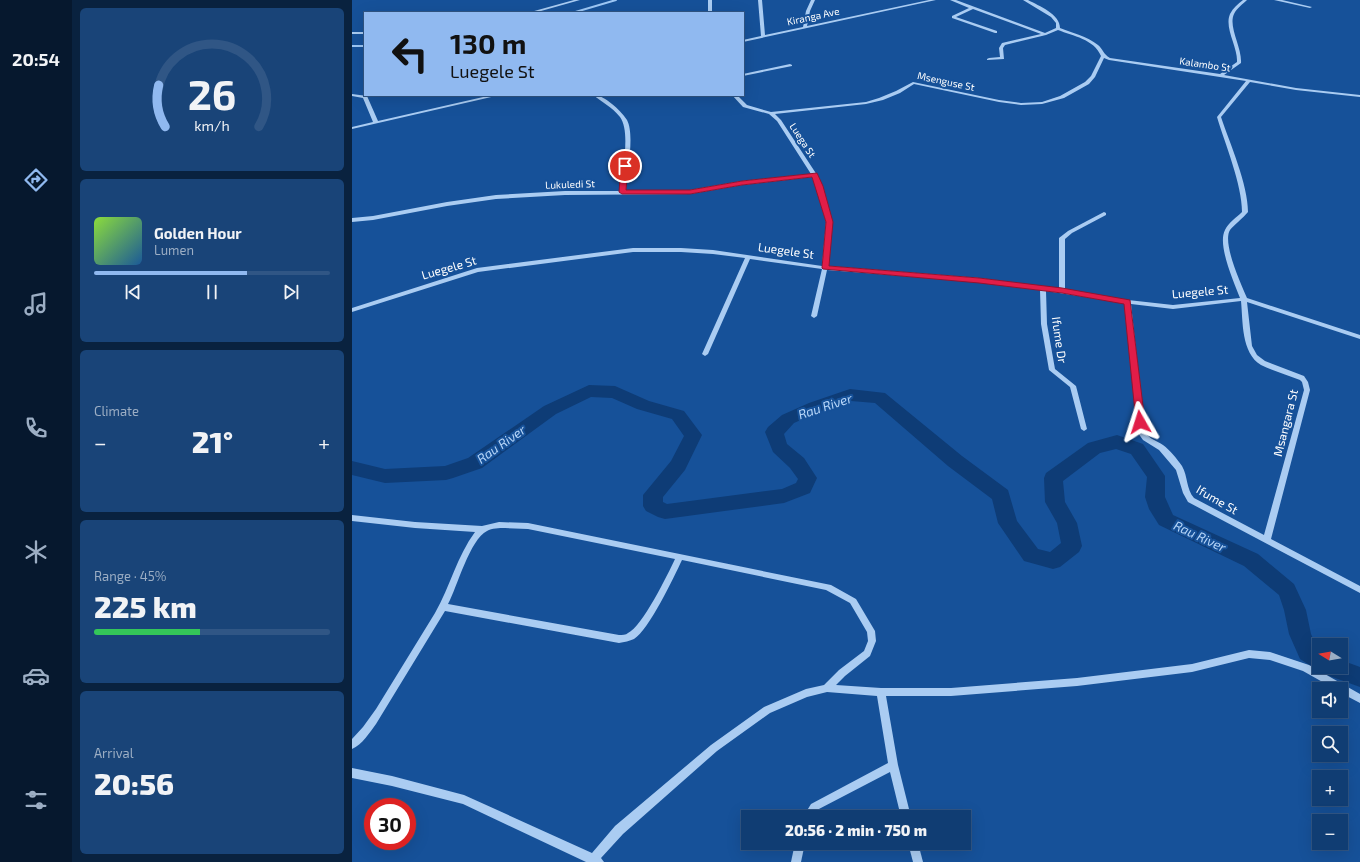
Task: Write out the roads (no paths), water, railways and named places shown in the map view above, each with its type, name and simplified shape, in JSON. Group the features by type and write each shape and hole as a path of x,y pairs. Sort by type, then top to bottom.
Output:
{"street":[{"path":"534,12 578,0"},
{"path":"710,0 710,12"},
{"path":"760,0 763,36"},
{"path":"804,27 808,11 813,0"},
{"name":"Kiranga Ave","path":"744,41 934,0"},
{"path":"952,0 1046,34"},
{"path":"1025,0 1052,16 1058,23 1058,29"},
{"path":"1220,76 1239,63 1239,48 1230,22 1232,14 1245,0"},
{"path":"1276,0 1310,8"},
{"path":"972,8 954,17 996,32"},
{"path":"989,59 1002,58 1001,46 1003,44 1046,34 1058,29 1094,43 1102,51 1103,56"},
{"path":"352,33 364,33"},
{"name":"Kalambo St","path":"1103,56 1116,60 1249,80 1296,89 1360,96"},
{"name":"Msenguse St","path":"771,113 866,103 898,92 913,82 999,101 1021,104 1042,103 1062,97 1087,83 1093,77 1103,56"},
{"path":"744,74 790,65"},
{"name":"Msangara St","path":"1249,80 1219,116 1246,203 1244,212 1228,229 1225,238 1232,271 1244,299 1249,346 1255,356 1263,363 1274,369 1294,374 1302,378 1305,382 1307,390 1267,540"},
{"path":"352,95 365,97 368,96"},
{"path":"352,128 493,96"},
{"path":"597,96 604,100 625,121 627,141 622,192"},
{"path":"735,96 745,106 771,113"},
{"path":"365,97 376,122"},
{"name":"Luega St","path":"771,113 779,120 814,175 819,186 829,222 826,268 814,316"},
{"name":"Lukuledi St","path":"352,220 373,218 447,204 496,197 564,193 690,192 742,183 814,175"},
{"path":"1062,291 1062,238 1070,232 1104,214"},
{"name":"Luegele St","path":"352,310 478,270 633,250 681,250 748,257 826,268 979,280 1043,288 1128,302 1174,307 1244,299 1360,337"},
{"path":"705,354 748,257"},
{"name":"Ifume Dr","path":"1043,288 1044,324 1052,370 1073,386 1084,430"},
{"name":"Ifume St","path":"1128,302 1140,422 1144,437 1163,449 1178,468 1182,474 1185,490 1191,500 1360,590"},
{"path":"352,518 415,525 482,529 507,525 528,526 632,546 679,558 828,586 853,601 871,630 872,641 867,653 842,673 827,688"},
{"path":"352,745 376,714 444,607 460,565 475,538 482,529"},
{"path":"444,607 619,639 625,638 633,635 642,624 679,558"},
{"path":"352,772 464,800 594,861 619,830 714,748 767,710 806,693 827,688 881,692 951,692 1077,682 1192,668 1249,654 1270,656 1306,668 1360,699"},
{"path":"881,692 893,765 904,810"},
{"path":"813,810 893,765"},
{"path":"796,862 799,850"},
{"path":"915,850 918,862"}],"waterway":[{"path":"575,12 616,0"},
{"path":"352,46 364,46"},
{"name":"Rau River","path":"352,468 385,476 446,473 475,463 550,410 589,391 615,392 643,405 678,415 693,435 678,465 653,495 653,506 665,512 784,496 803,488 808,478 797,463 779,447 774,432 788,419 815,407 850,395 879,397 955,461 1001,495 1008,523 1031,555 1053,561 1072,546 1067,523 1055,502 1053,478 1094,448 1117,442 1137,449 1156,476 1155,497 1159,509 1166,520 1251,560 1287,590 1295,610 1300,634 1308,652 1312,655"},
{"name":"Rau River","path":"1348,673 1360,677"}]}
